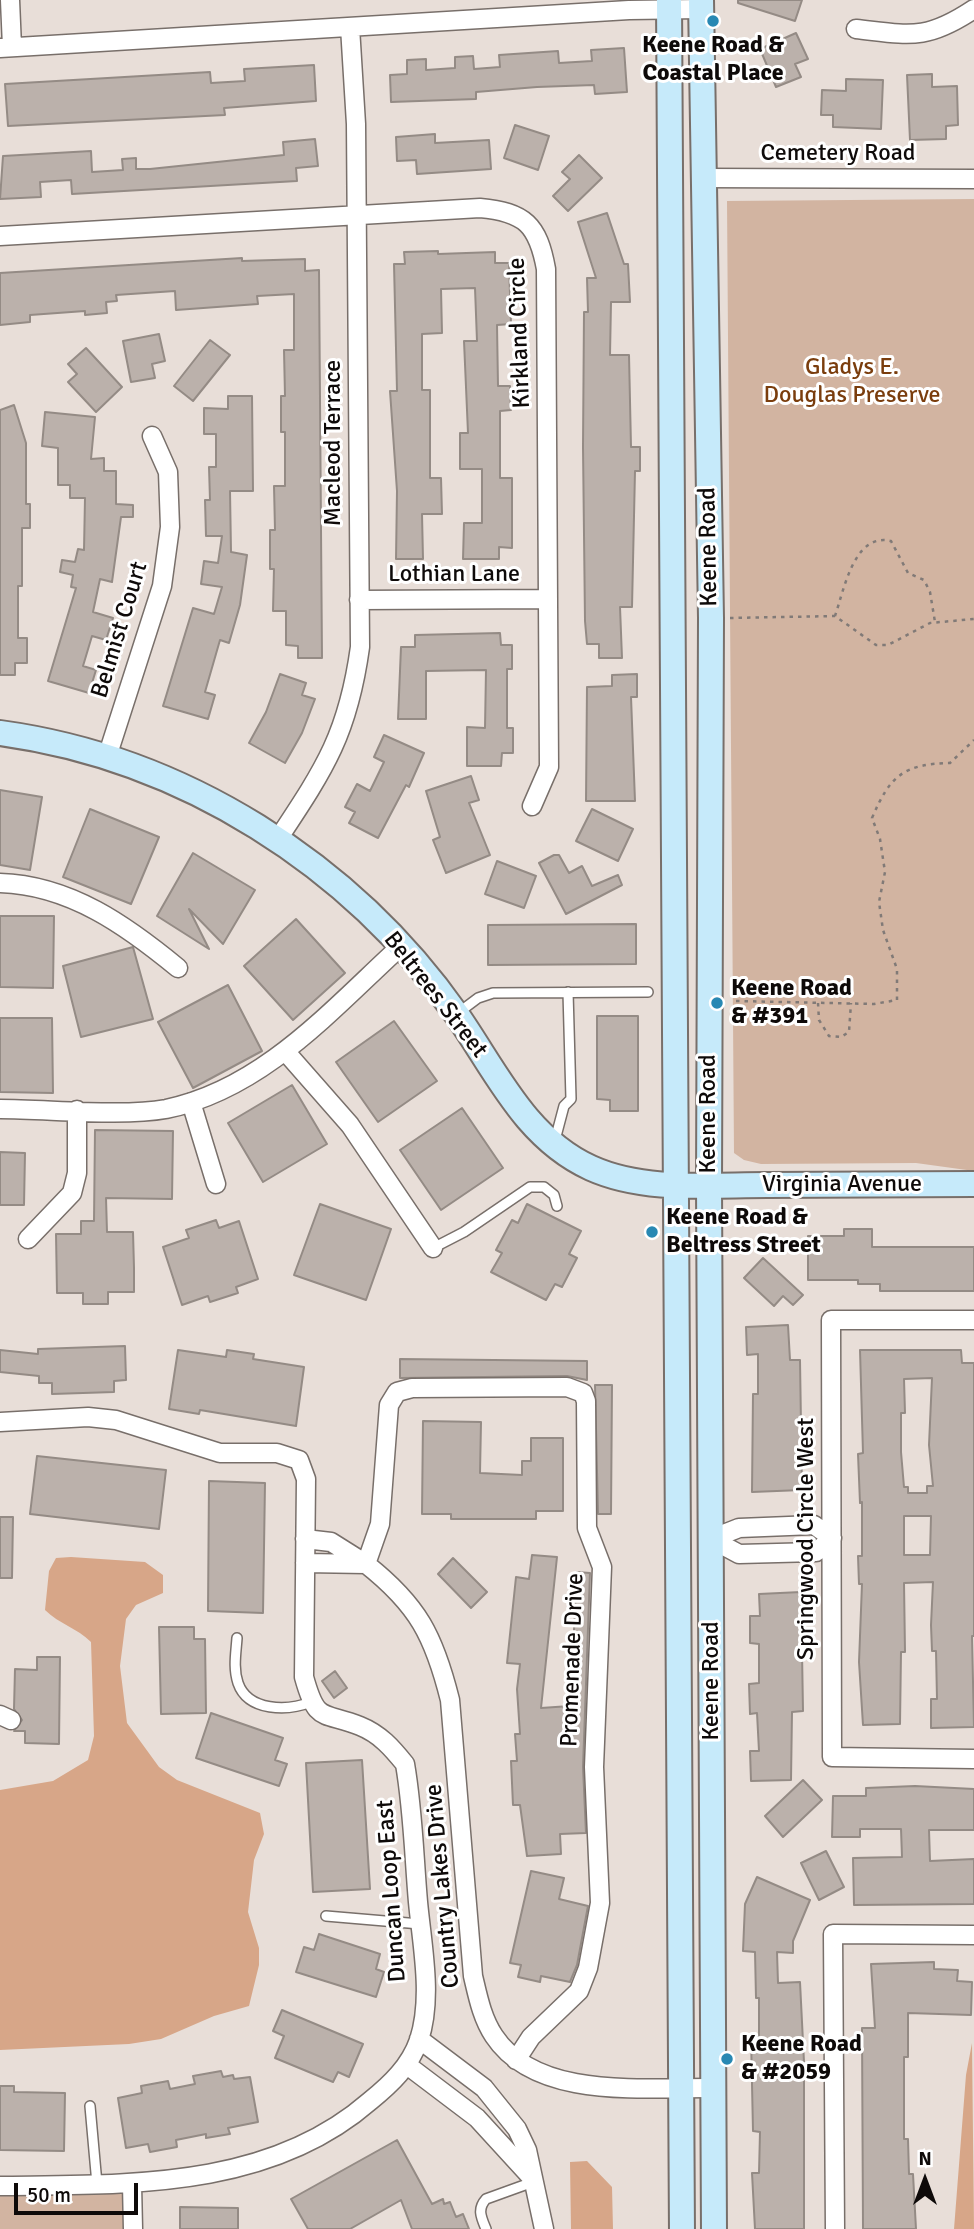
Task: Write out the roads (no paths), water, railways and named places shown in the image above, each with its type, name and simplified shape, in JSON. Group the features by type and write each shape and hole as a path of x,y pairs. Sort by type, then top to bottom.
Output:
{"main road":[{"name":"Keene Road","path":"701,4 710,618 709,1185 714,2229"},
{"name":"Keene Road","path":"669,5 682,2229"},
{"name":"Beltrees Street","path":"0,733 65,745 161,777 222,806 278,839 358,902 401,946 456,1014 517,1106 554,1144 591,1168 615,1177 709,1185"},
{"path":"673,816 690,877 691,1147 698,1173 709,1185"},
{"path":"677,1184 688,1195 695,1220 696,1400 710,1463"},
{"name":"Virginia Avenue","path":"709,1185 974,1184"}],"street":[{"path":"10,0 6,47 701,4"},
{"path":"856,29 917,35 950,25 974,9"},
{"name":"Macleod Terrace","path":"278,839 324,770 341,734 357,670 357,216 350,27"},
{"name":"Cemetery Road","path":"703,178 974,179"},
{"name":"Kirkland Circle","path":"0,236 480,208 506,211 528,222 541,243 547,269 549,766 532,806"},
{"name":"Belmist Court","path":"107,757 162,586 168,557 168,472 152,436"},
{"name":"Lothian Lane","path":"359,600 548,599"},
{"path":"0,883 35,887 109,916 178,968"},
{"path":"0,1108 164,1109 228,1089 285,1051 401,946"},
{"path":"285,1051 350,1125 433,1248"},
{"path":"191,1102 216,1184"},
{"path":"28,1239 72,1193 77,1173 77,1110"},
{"name":"Springwood Circle West","path":"974,1320 831,1320 832,1757 974,1759"},
{"name":"Promenade Drive","path":"366,1564 380,1524 389,1405 397,1392 412,1388 567,1387 583,1393 587,1408 587,1528 602,1567 594,1767 600,1903 588,1968 579,1991 531,2037 516,2060"},
{"path":"0,1424 88,1417 107,1419 220,1452 277,1453 299,1460 306,1479 304,1677 311,1702"},
{"path":"814,1525 832,1538 816,1552 739,1554 711,1539 739,1528 814,1525"},
{"name":"Country Lakes Drive","path":"305,1539 331,1542 366,1564 403,1597 422,1622 440,1659 450,1700 455,1741 473,1976 481,2008 494,2036 516,2060 552,2079 595,2086 713,2088"},
{"path":"305,1563 366,1564"},
{"name":"Duncan Loop East","path":"0,2186 132,2184 212,2174 289,2150 360,2110 407,2065 419,2039 425,1983 405,1764 386,1740 360,1726 326,1717 311,1702"},
{"path":"835,2229 833,1934 974,1935"},
{"path":"419,2039 472,2078 502,2108 517,2129 527,2150 544,2229"},
{"path":"407,2065 477,2118 532,2180"},
{"path":"455,2101 472,2078"},
{"path":"132,2184 133,2229"}],"lane":[{"path":"554,1144 564,1106 571,1099 568,992"},
{"path":"456,1014 478,998 493,993 649,992"},
{"path":"433,1248 464,1233 530,1186 544,1186 554,1195 557,1206"},
{"path":"237,1638 235,1667 238,1686 270,1708 293,1709 311,1702"},
{"path":"326,1916 420,1924"},
{"path":"90,2106 97,2184"},
{"path":"486,2229 480,2214 481,2204 486,2199 532,2180"}],"place":[{"name":"Keene Road & Coastal Place","path":"713,21"},
{"name":"Keene Road & #391","path":"717,1003"},
{"name":"Keene Road & Beltress Street","path":"652,1232"},
{"name":"Keene Road & #2059","path":"727,2059"}],"park label":[{"name":"Gladys E. Douglas Preserve","path":"852,382"}]}
